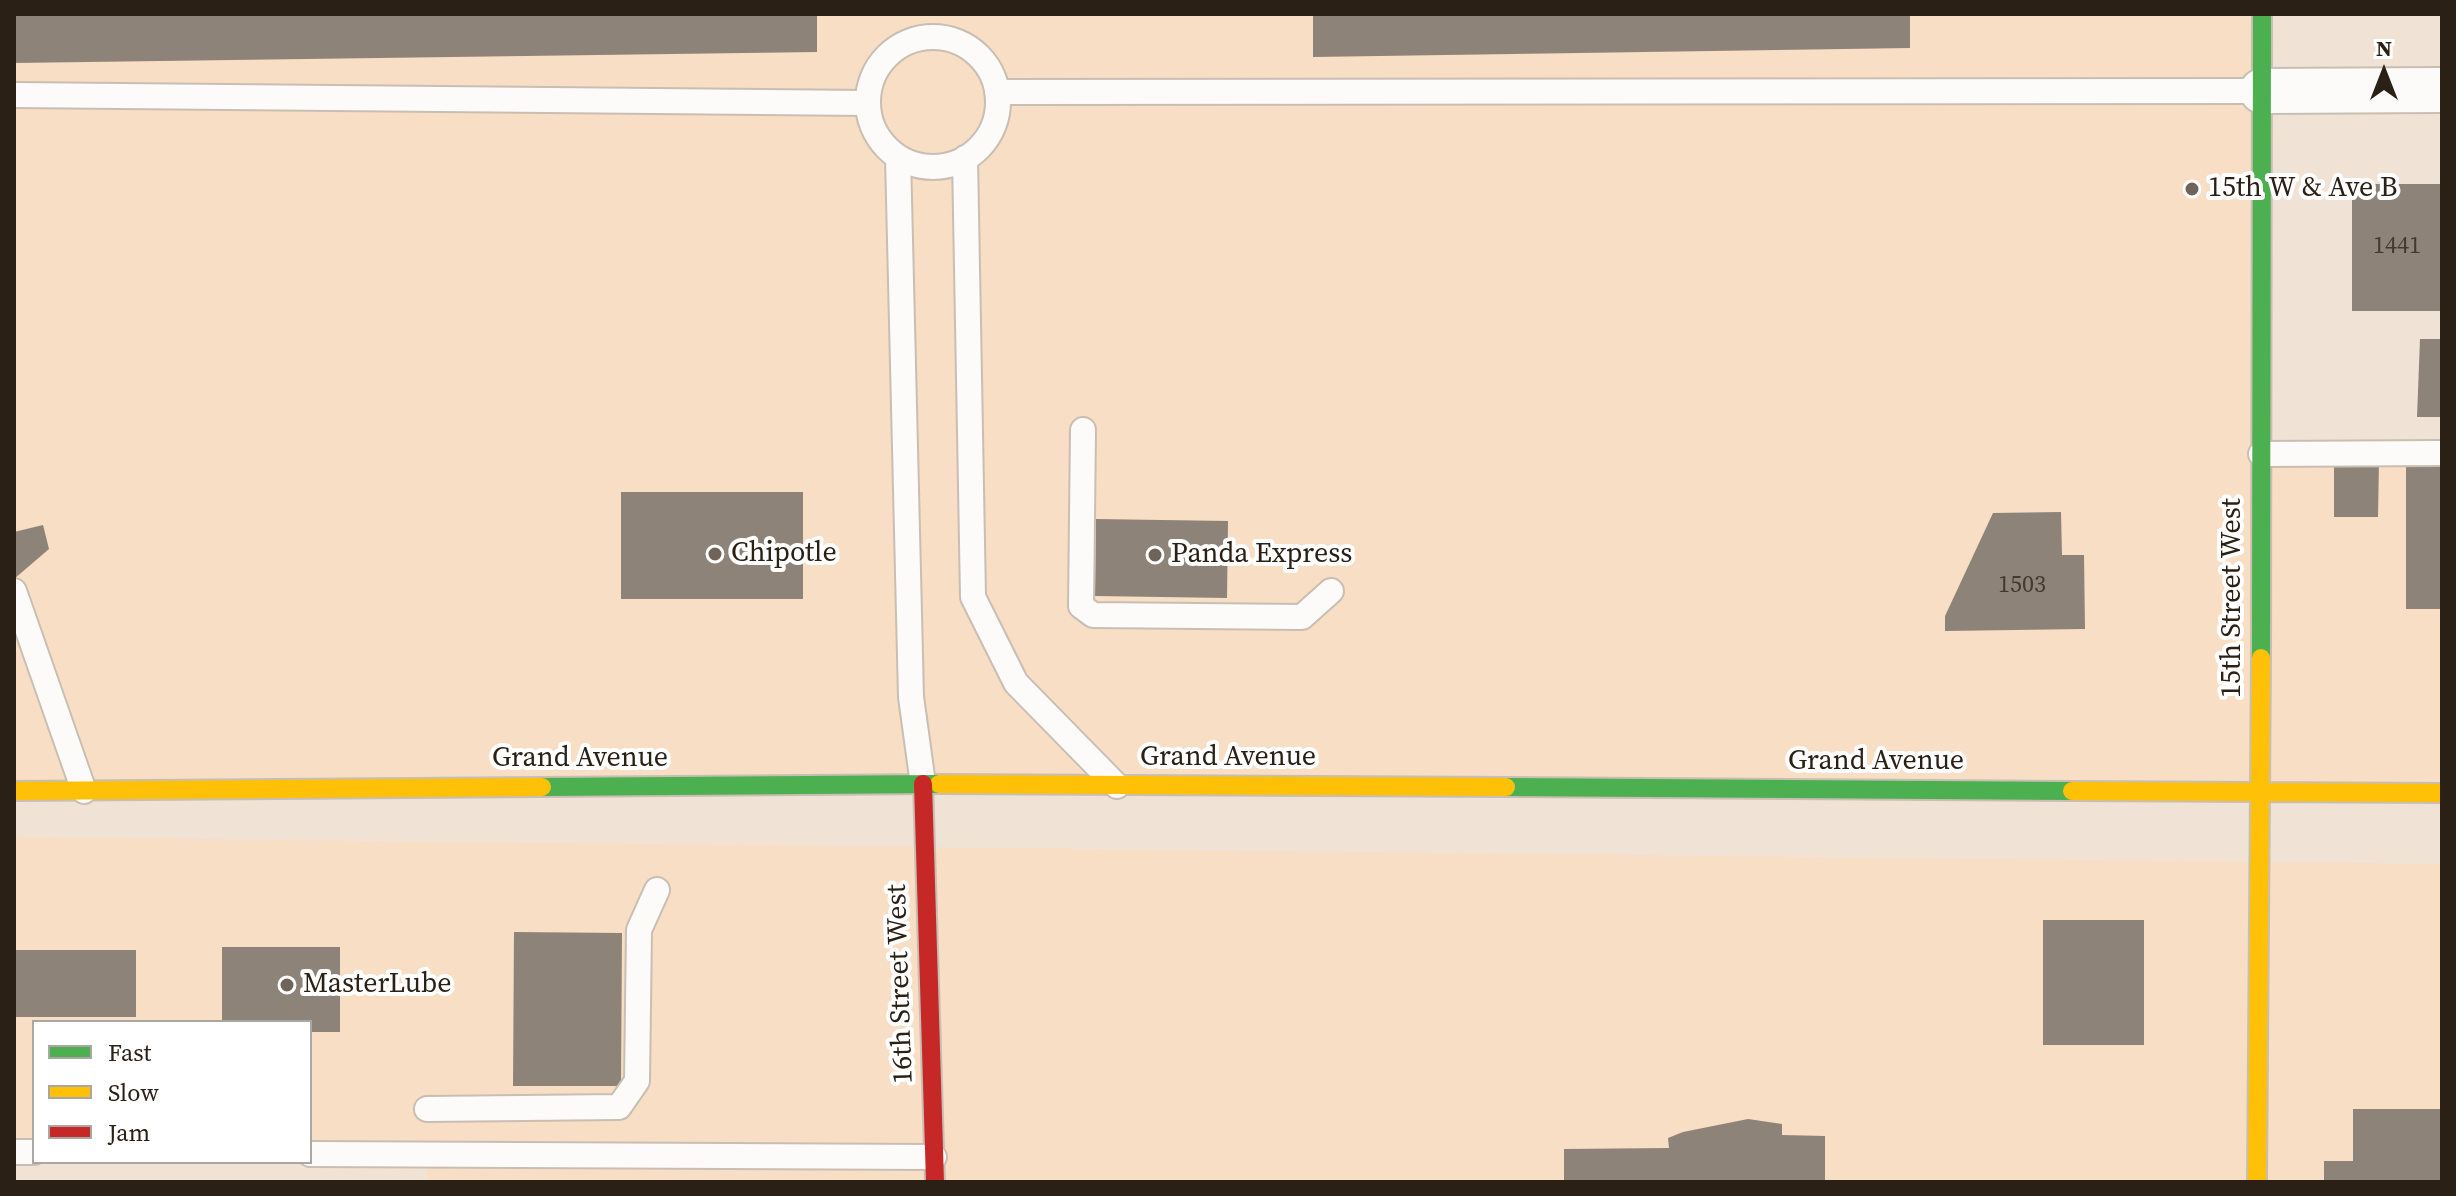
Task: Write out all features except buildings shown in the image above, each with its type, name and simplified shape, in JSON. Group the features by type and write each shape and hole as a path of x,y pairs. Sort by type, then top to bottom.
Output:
{"main road":[{"name":"15th Street West","path":"2257,1182 2262,14"},
{"name":"Grand Avenue","path":"14,791 923,784 2442,793"},
{"name":"16th Street West","path":"923,784 935,1182"}],"street":[{"path":"2262,91 2442,90"}],"lane":[{"path":"935,37 955,41 972,50 988,69 997,92 997,112 992,130 981,146 950,165 933,167 917,165 898,157 882,142 871,124 867,103 871,81 881,62 898,48 916,40 935,37"},
{"path":"997,92 2262,91"},
{"path":"14,95 867,103"},
{"path":"898,157 911,697 923,784"},
{"path":"965,158 973,597 1016,683 1117,786"},
{"path":"1083,430 1081,606 1093,615 1302,617 1331,591"},
{"path":"2261,454 2442,453"},
{"path":"14,591 84,791"},
{"path":"427,1109 619,1107 637,1081 639,930 657,890"},
{"path":"312,1154 934,1157"}],"shaded area":[{"path":"14,14 2263,14 2261,453 2442,453 2442,793 14,791"},
{"path":"14,837 2442,864 2442,1182 427,1182 427,1155 312,1154 312,1020 32,1020 32,1153 14,1153"}],"traffic: fast":[{"path":"2261,658 2262,14"},
{"path":"542,787 939,784"},
{"path":"1506,787 2072,791"}],"traffic: slow":[{"path":"2257,1182 2261,658"},
{"path":"939,784 1506,787"},
{"path":"14,791 542,787"},
{"path":"2072,791 2442,793"}],"traffic: jam":[{"path":"923,784 935,1182"}],"place":[{"name":"15th W & Ave B","path":"2192,189"},
{"name":"Chipotle","path":"715,554"},
{"name":"Panda Express","path":"1155,555"},
{"name":"MasterLube","path":"287,985"}]}
